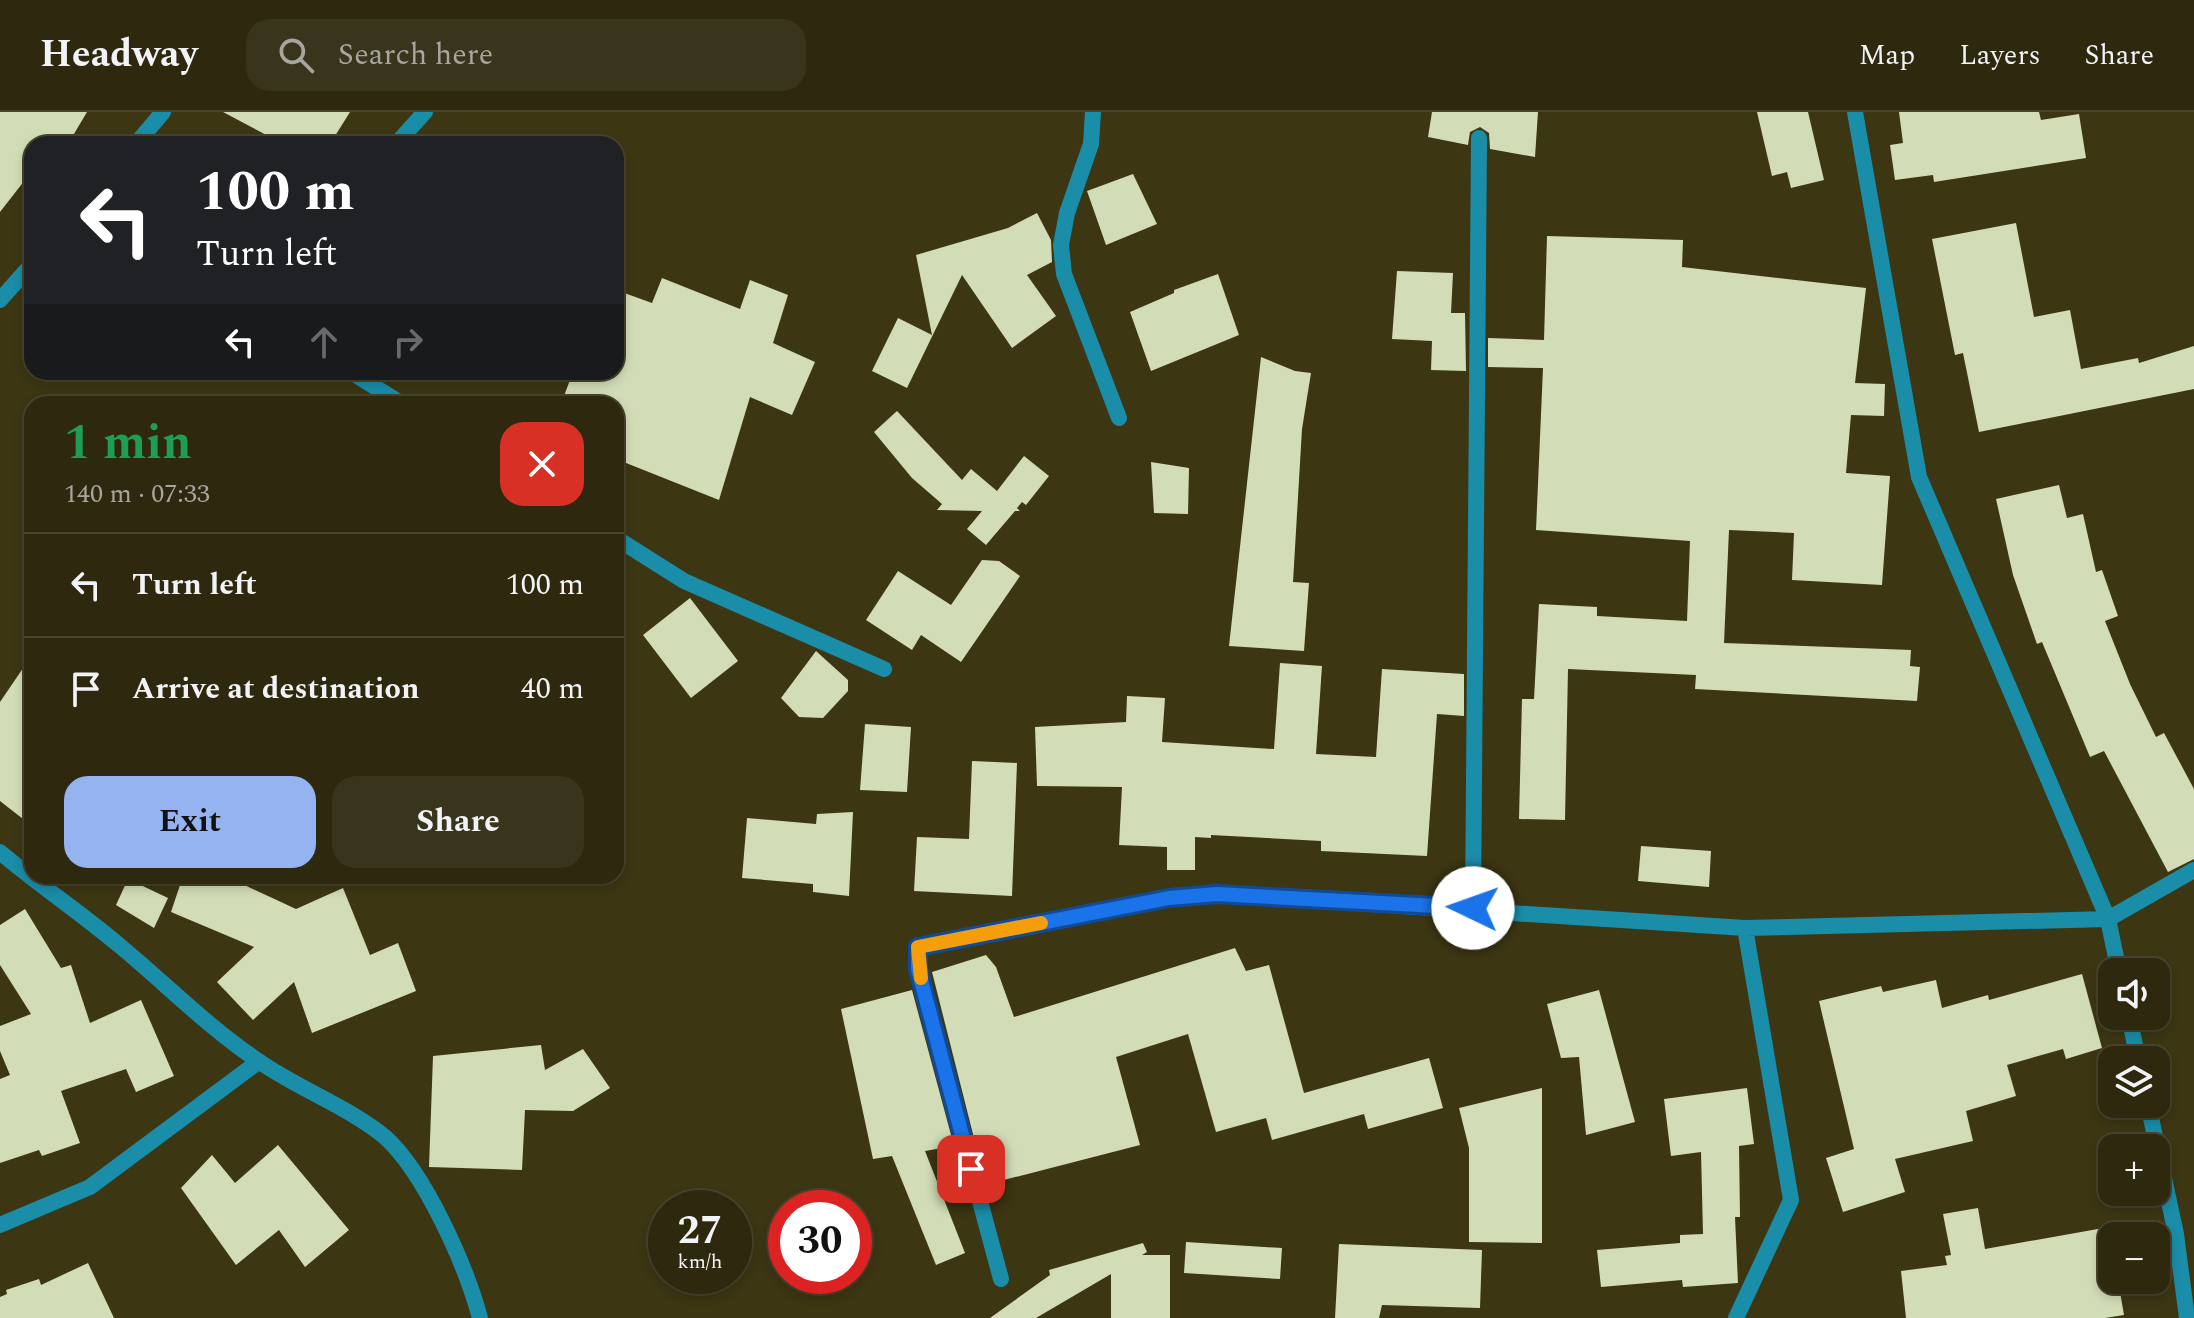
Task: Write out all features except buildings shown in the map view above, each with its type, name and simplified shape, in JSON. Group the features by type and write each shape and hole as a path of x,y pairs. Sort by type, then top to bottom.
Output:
{"street":[{"path":"143,136 163,112"},
{"path":"403,136 425,112"},
{"path":"1093,112 1091,144 1067,213 1061,245 1064,274 1119,418"},
{"path":"1855,112 1919,477 2108,919 2116,958"},
{"path":"1473,908 1479,138"},
{"path":"0,300 24,273"},
{"path":"364,380 389,396"},
{"path":"624,543 684,581 884,669"},
{"path":"0,852 24,872"},
{"path":"1001,1279 918,969 918,947 1169,898 1205,895 1473,908 1745,928 2108,919 2194,870"},
{"path":"38,884 104,933 258,1062 384,1137 405,1160 444,1225 468,1274 480,1318"},
{"path":"1736,1318 1791,1200 1745,928"},
{"path":"0,1225 90,1187 258,1062"},
{"path":"2151,1118 2176,1234 2187,1318"},
{"path":"2176,1234 2194,1228"}],"slow traffic":[{"path":"921,978 918,947 1041,923"}],"route":[{"path":"971,1169 918,969 918,947 1169,898 1217,894 1473,908"}]}
